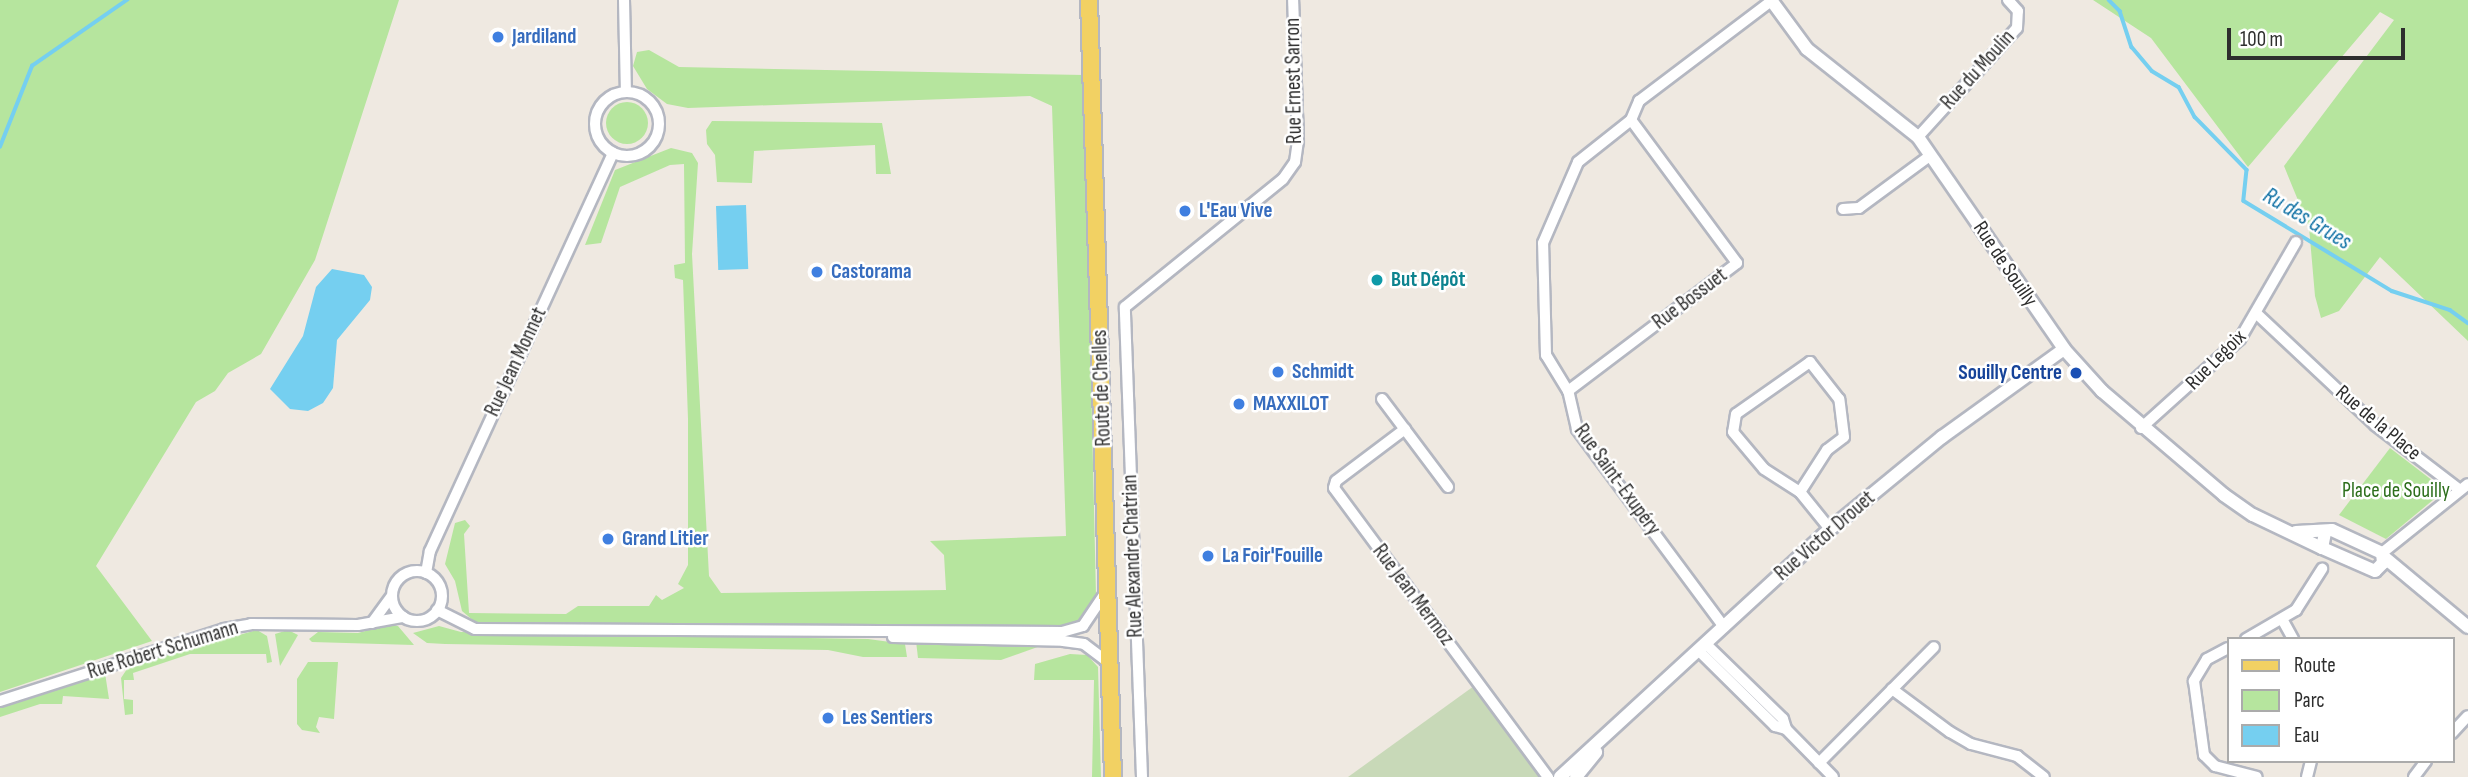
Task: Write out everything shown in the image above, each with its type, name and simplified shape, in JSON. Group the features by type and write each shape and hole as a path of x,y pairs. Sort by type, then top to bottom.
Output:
{"main road":[{"name":"Route de Chelles","path":"1088,0 1113,777"}],"street":[{"path":"624,0 626,92"},
{"name":"Rue Ernest Sarron","path":"1293,0 1298,140 1295,162"},
{"name":"Rue de Souilly","path":"1771,0 1807,49 1918,137 2064,349 2141,428 2253,515 2375,571 2409,576"},
{"name":"Rue Saint-Exupéry","path":"1724,627 1577,429 1568,391 1546,355 1547,227 1578,162 1631,120 1639,101 1771,0"},
{"name":"Rue du Moulin","path":"1918,137 2017,28 2018,11 2008,0"},
{"path":"626,92 649,101 658,114 659,130 643,152 613,153 599,139 595,120 609,98 626,92"},
{"name":"Rue Bossuet","path":"1568,391 1737,263 1631,120"},
{"name":"Rue Jean Monnet","path":"426,573 430,551 613,153"},
{"path":"1843,209 1859,208 1931,155"},
{"name":"Rue Alexandre Chatrian","path":"1142,777 1125,307 1283,179 1295,162"},
{"name":"Rue Legoix","path":"2141,428 2241,340 2295,242"},
{"name":"Rue de la Place","path":"2257,314 2375,425 2464,487 2383,555"},
{"name":"Rue Victor Drouet","path":"1560,777 1601,743 1830,529 1942,438 2064,349"},
{"path":"1800,492 1827,450 1843,437 1839,399 1810,362 1736,414 1732,432 1763,469 1800,492 1830,529"},
{"path":"1382,399 1448,487"},
{"name":"Rue Jean Mermoz","path":"1405,429 1336,481 1334,488 1548,777"},
{"path":"2292,532 2325,533 2332,530 2383,555 2468,627"},
{"path":"2250,637 2296,610 2323,568 2327,550 2325,533"},
{"path":"2375,571 2383,555"},
{"path":"372,623 402,576 426,573 441,589 437,610 418,621 403,617 391,597"},
{"path":"826,633 1075,630 1092,617 1108,586"},
{"path":"437,610 475,629 826,633 1063,641 1084,644 1111,665"},
{"name":"Rue Robert Schumann","path":"0,701 224,629 372,623 403,617"},
{"path":"2283,619 2292,637"},
{"path":"1819,764 1934,647"},
{"path":"1702,648 1775,726 1786,729 1833,777"},
{"path":"2226,649 2207,659 2194,681 2204,755 2215,766 2257,777"},
{"path":"1892,689 1950,732 1971,744 2017,757 2044,777"},
{"path":"2454,731 2468,716"},
{"name":"Rue Victor Drouet","path":"1576,777 1601,743"}],"green space":[{"path":"0,0 399,0 315,260 261,354 228,373 215,391 196,402 96,566 152,641 0,692"},
{"path":"2093,0 2468,0 2468,341 2380,257 2339,311 2321,318 2315,296 2309,227 2284,166 2394,20 2380,12 2248,167 2151,38"},
{"path":"649,50 679,67 1084,75 1096,595 1087,619 1070,629 665,626 475,622 462,611 455,581 445,564 455,523 465,520 470,526 464,534 469,613 566,614 578,606 649,606 656,595 662,600 684,588 678,584 688,565 688,419 683,280 675,278 674,265 685,263 684,164 670,165 620,187 601,243 585,245 615,170 671,148 692,153 698,163 692,254 709,576 721,593 946,590 944,555 930,541 1066,536 1052,106 1030,96 688,108 667,104 647,89 633,66 637,52"},
{"path":"627,102 642,108 648,123 642,138 627,144 612,138 606,123 612,108"},
{"path":"712,121 882,123 891,174 876,174 875,145 754,151 752,183 717,182 715,155 707,144 706,130"},
{"name":"Place de Souilly","path":"2390,448 2437,484 2439,495 2386,539 2339,515"},
{"path":"388,625 398,626 414,645 312,642 309,639 318,632 358,633"},
{"path":"439,626 461,632 868,639 905,644 907,657 863,657 828,650 445,644 427,643 413,633"},
{"path":"257,630 267,636 272,662 267,663 266,654 190,654 133,673 134,680 124,680 124,699 133,700 133,714 125,715 121,678 129,666"},
{"path":"288,630 298,635 280,666 275,634"},
{"path":"916,641 1046,644 1001,660 918,658"},
{"path":"1070,654 1087,655 1098,667 1101,777 1092,777 1094,680 1034,680 1035,664"},
{"path":"308,662 338,662 334,719 319,717 316,727 320,733 302,730 297,724 297,679"},
{"path":"105,673 109,699 63,696 62,704 40,704 0,717 0,707"},
{"path":"1474,686 1543,777 1348,777"}],"water":[{"path":"746,205 748,269 718,270 716,206"},
{"path":"332,269 364,275 372,287 370,300 337,340 333,388 323,403 308,411 290,409 270,389 303,336 316,287"}],"waterway":[{"path":"0,147 32,66 127,0"},
{"name":"Ru des Grues","path":"2109,0 2120,11 2132,47 2152,71 2179,87 2195,117 2247,170 2244,201 2392,291 2450,310 2468,323"}],"place":[{"name":"Jardiland","path":"498,37"},
{"name":"L'Eau Vive","path":"1185,211"},
{"name":"Castorama","path":"817,272"},
{"name":"But Dépôt","path":"1377,280"},
{"name":"Schmidt","path":"1278,372"},
{"name":"Souilly Centre","path":"2076,373"},
{"name":"MAXXILOT","path":"1239,404"},
{"name":"Grand Litier","path":"608,539"},
{"name":"La Foir'Fouille","path":"1208,556"},
{"name":"Les Sentiers","path":"828,718"}]}
